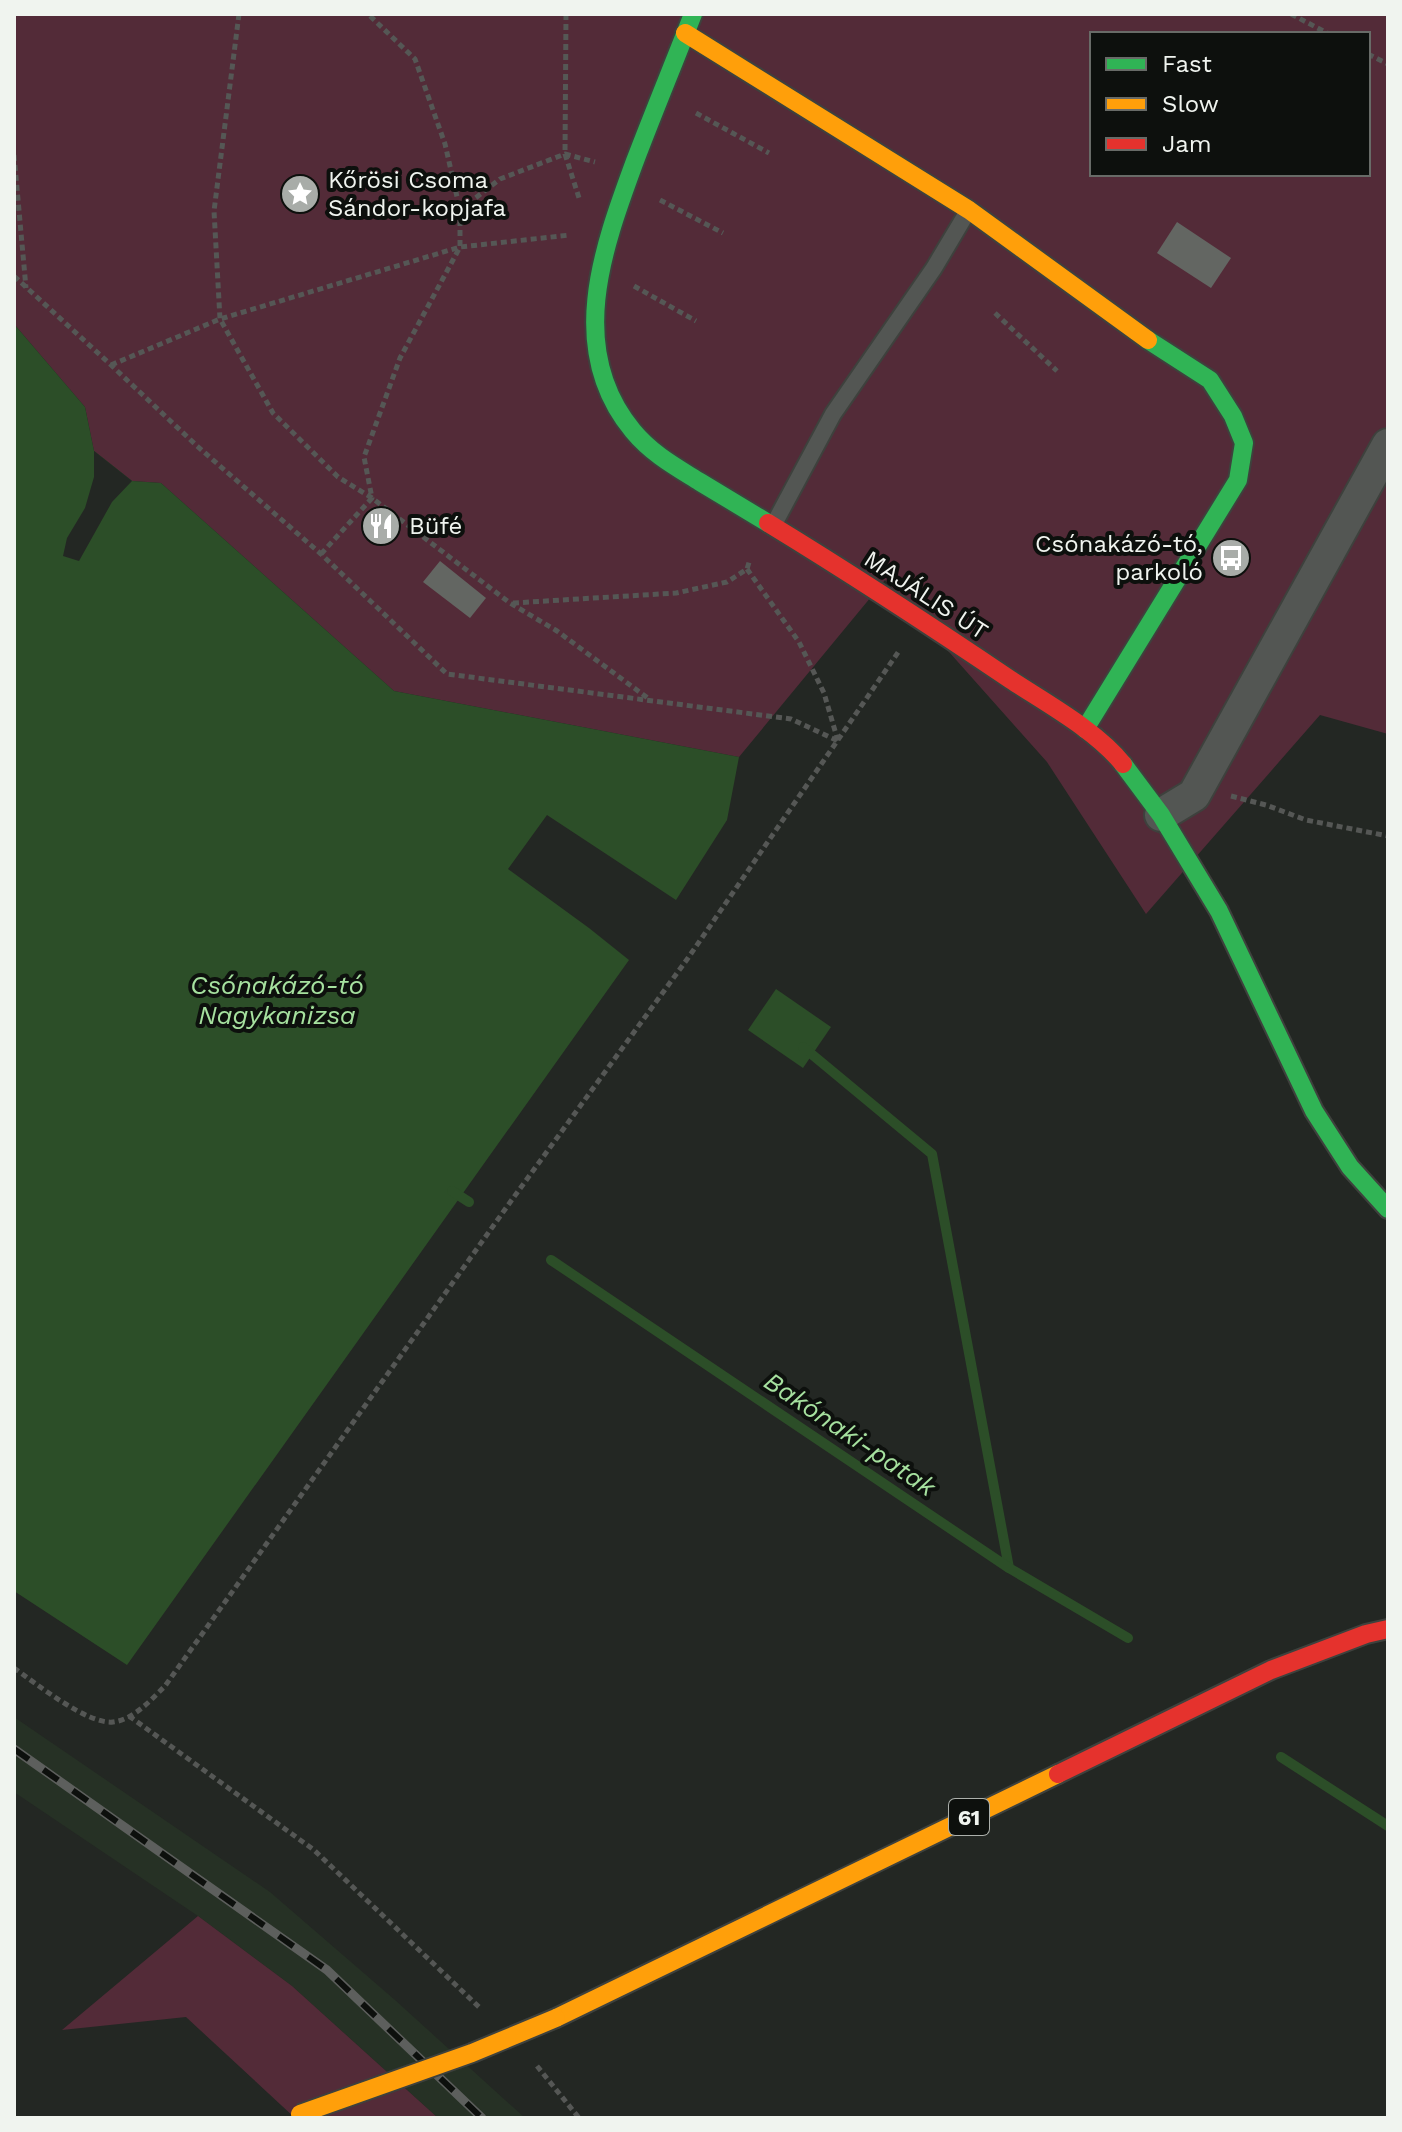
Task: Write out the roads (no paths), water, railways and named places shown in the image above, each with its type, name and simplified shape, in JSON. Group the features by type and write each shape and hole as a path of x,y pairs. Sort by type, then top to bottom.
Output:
{"street":[{"name":"MAJÁLIS ÚT","path":"693,14 629,177 600,267 595,326 597,346 602,370 620,413 659,457 856,577 1085,729 1120,760 1161,815 1219,911 1314,1111 1350,1167 1388,1209"},
{"path":"685,33 969,210 1159,348 1210,380 1233,416 1244,443 1238,480 1085,729"},
{"path":"1161,815 1194,795 1388,445"},
{"name":"61","path":"293,2116 472,2053 556,2018 1271,1670 1366,1634 1388,1629"}],"lane":[{"path":"773,527 833,414 934,268 969,210"}],"water":[{"name":"Csónakázó-tó Nagykanizsa","path":"14,324 85,407 94,451 132,481 161,483 394,691 739,757 727,820 676,900 547,815 508,869 629,960 127,1665 14,1591"},
{"path":"776,989 831,1027 803,1068 748,1030"}],"waterway":[{"path":"803,1047 932,1154 1009,1568"},
{"name":"Bakónaki-patak","path":"452,1191 469,1202"},
{"name":"Bakónaki-patak","path":"551,1260 1009,1568 1128,1638"},
{"name":"Bakónaki-patak","path":"1281,1757 1388,1826"}],"railway":[{"path":"14,1749 327,1970 482,2118"}],"place":[{"name":"Kőrösi Csoma Sándor-kopjafa","path":"300,194"},
{"name":"Büfé","path":"381,526"},
{"name":"Csónakázó-tó, parkoló","path":"1231,558"}]}
